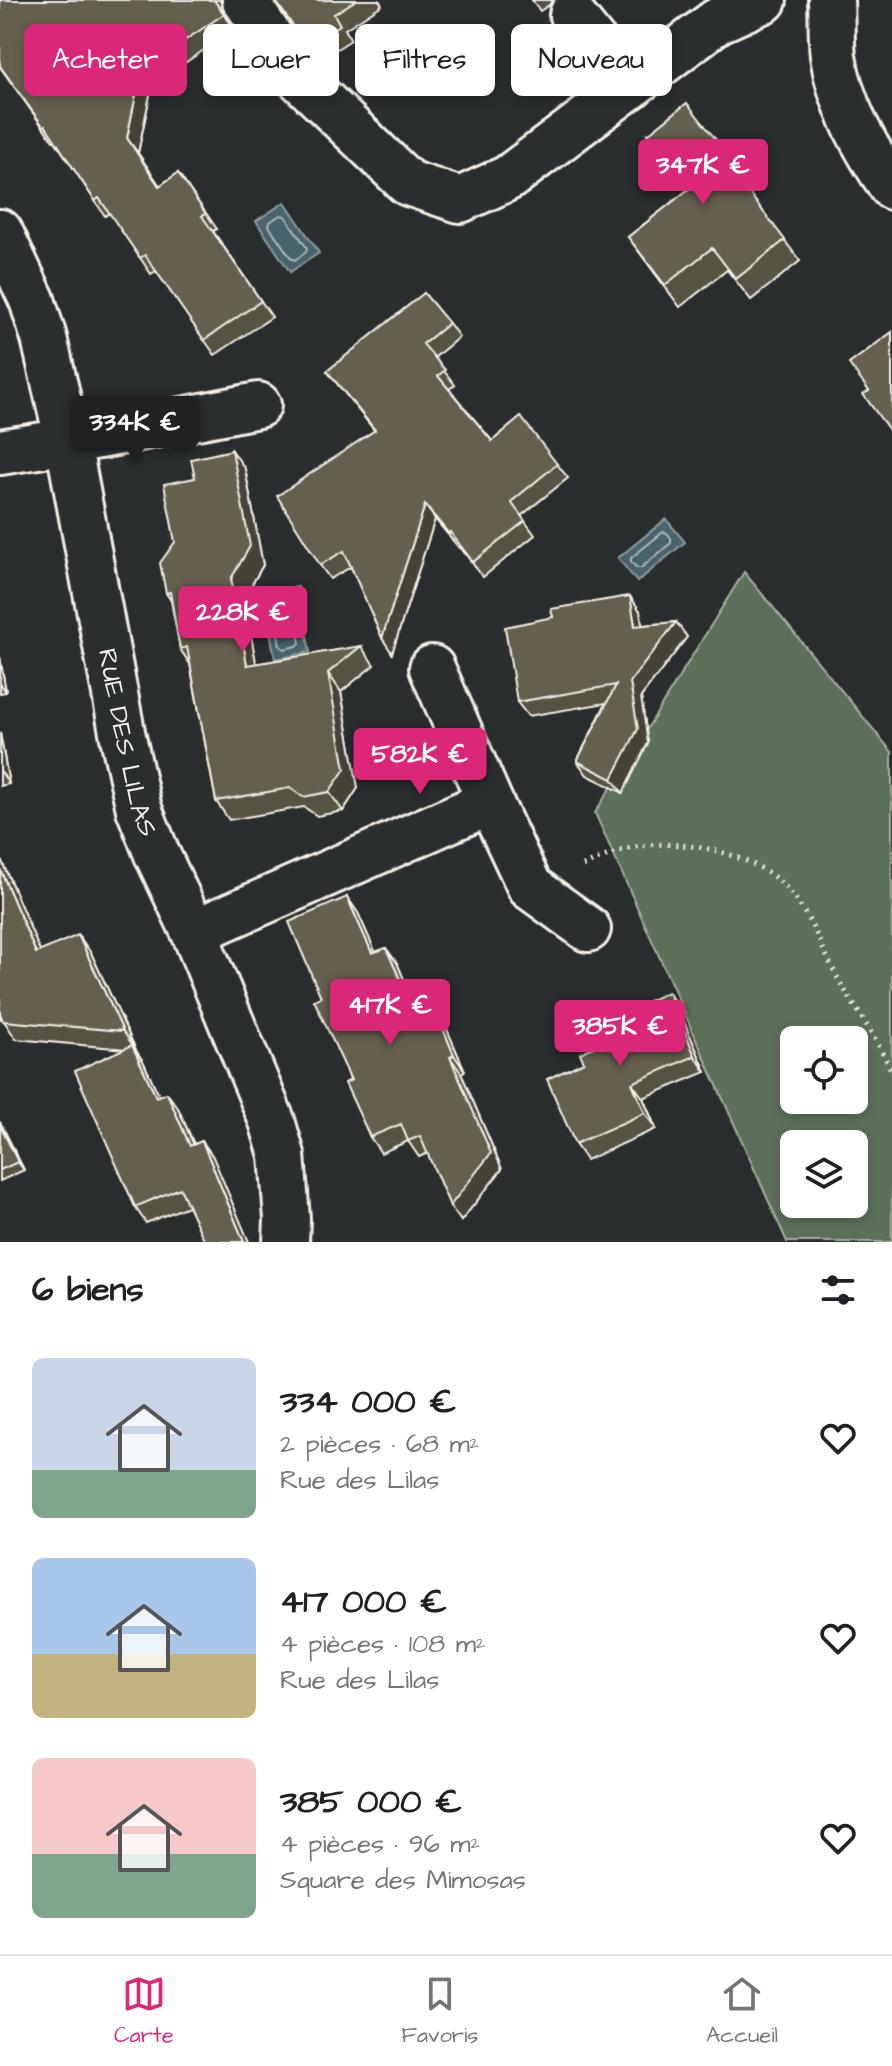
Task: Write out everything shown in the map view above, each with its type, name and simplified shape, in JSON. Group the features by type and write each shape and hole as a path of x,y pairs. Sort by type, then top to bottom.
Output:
{"street":[{"path":"245,0 296,75 408,183 460,200 508,178 618,96"},
{"path":"672,55 717,21 764,0"},
{"path":"831,0 833,57 845,100 860,138 892,187"},
{"path":"572,15 579,24"},
{"name":"RUE DES LILAS","path":"0,232 32,300 44,338 68,442 139,809 272,1121 282,1155 286,1242"},
{"path":"0,452 258,405"},
{"path":"432,668 530,887 588,929"},
{"path":"194,932 490,802"}],"path":[{"path":"530,887 615,853 642,846 711,849 766,871 787,888 806,913 892,1073"}],"green space":[{"path":"744,572 892,752 892,1242 787,1242 595,813"}],"water":[{"path":"285,202 319,253 290,272 256,221"},
{"path":"666,519 685,542 637,582 618,558"},
{"path":"298,587 310,652 275,659 263,593"}],"building":[{"path":"0,0 214,0 224,14 209,24 203,24 203,28 187,39 187,24 24,24 24,96 136,96 127,138 159,186 178,173 206,214 202,216 261,301 204,340 145,255 140,258 99,198 95,201 45,125 0,66"},
{"path":"275,0 356,0 334,14 339,26 292,24"},
{"path":"687,103 732,160 727,164 785,240 736,279 712,248 665,285 628,237 690,188 648,134"},
{"path":"424,293 449,323 423,344 445,370 438,376 492,441 521,417 557,464 511,502 525,521 473,562 425,505 382,638 344,551 320,565 277,496 375,430 327,371"},
{"path":"892,332 892,434 863,394 869,391 849,364"},
{"path":"232,450 250,546 231,579 247,665 361,646 328,673 345,769 329,792 303,797 290,788 216,801 187,647 180,649 170,592 166,593 160,563 175,542 164,484 195,478 191,459"},
{"path":"630,596 635,626 676,622 630,682 638,729 612,779 577,761 616,685 517,702 505,627 553,617 551,609"},
{"path":"0,869 36,953 78,935 123,1031 3,1021 0,1013"},
{"path":"347,897 372,953 386,948 414,1010 432,1003 454,1055 450,1057 491,1153 450,1206 420,1136 408,1141 401,1124 370,1137 345,1083 351,1080 314,1000 321,997 289,922"},
{"path":"668,992 695,1056 632,1083 645,1113 575,1144 547,1079 584,1062 580,1053 609,1040 601,1022"},
{"path":"132,1045 156,1097 167,1093 190,1146 202,1141 244,1242 205,1242 180,1188 135,1207 75,1071"},
{"path":"0,1125 18,1162 0,1170"}]}
